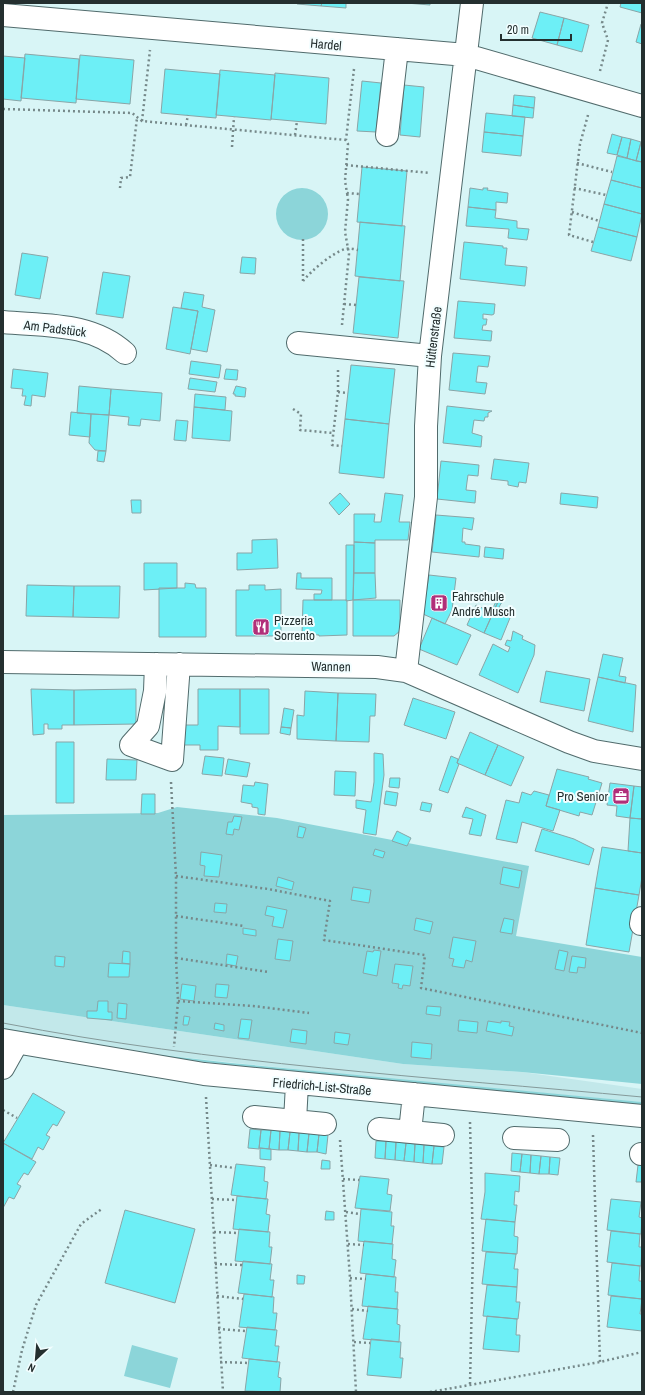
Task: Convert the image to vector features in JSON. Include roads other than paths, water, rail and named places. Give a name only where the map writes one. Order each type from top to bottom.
[{"type":"street","name":"Hüttenstraße","points":[[406,671],[426,497],[426,426],[430,356],[472,3]]},
{"type":"street","name":"Hardel","points":[[3,16],[466,55],[642,106]]},
{"type":"street","points":[[387,135],[397,49]]},
{"type":"street","name":"Am Padstück","points":[[3,322],[80,329],[98,335],[115,344],[125,353]]},
{"type":"street","points":[[298,342],[430,356]]},
{"type":"street","name":"Wannen","points":[[3,662],[377,667],[406,671],[569,742],[594,751],[642,759]]},
{"type":"street","points":[[156,664],[155,691],[148,726],[131,745],[172,760],[178,664]]},
{"type":"street","points":[[3,1068],[10,1042]]},
{"type":"street","name":"Friedrich-List-Straße","points":[[10,1042],[204,1074],[297,1084],[593,1110],[642,1116]]},
{"type":"street","points":[[295,1121],[297,1084]]},
{"type":"street","points":[[410,1132],[414,1094]]},
{"type":"street","points":[[536,1139],[537,1106]]},
{"type":"street","points":[[254,1117],[295,1121],[333,1129]]},
{"type":"street","points":[[379,1129],[443,1135]]},
{"type":"street","points":[[514,1138],[558,1140]]},
{"type":"tram line","points":[[3,1023],[82,1037],[242,1059],[402,1076],[642,1097]]},
{"type":"place","name":"Fahrschule André Musch","points":[[439,603]]},
{"type":"place","name":"Pizzeria Sorrento","points":[[261,627]]},
{"type":"place","name":"Pro Senior","points":[[621,796]]}]
